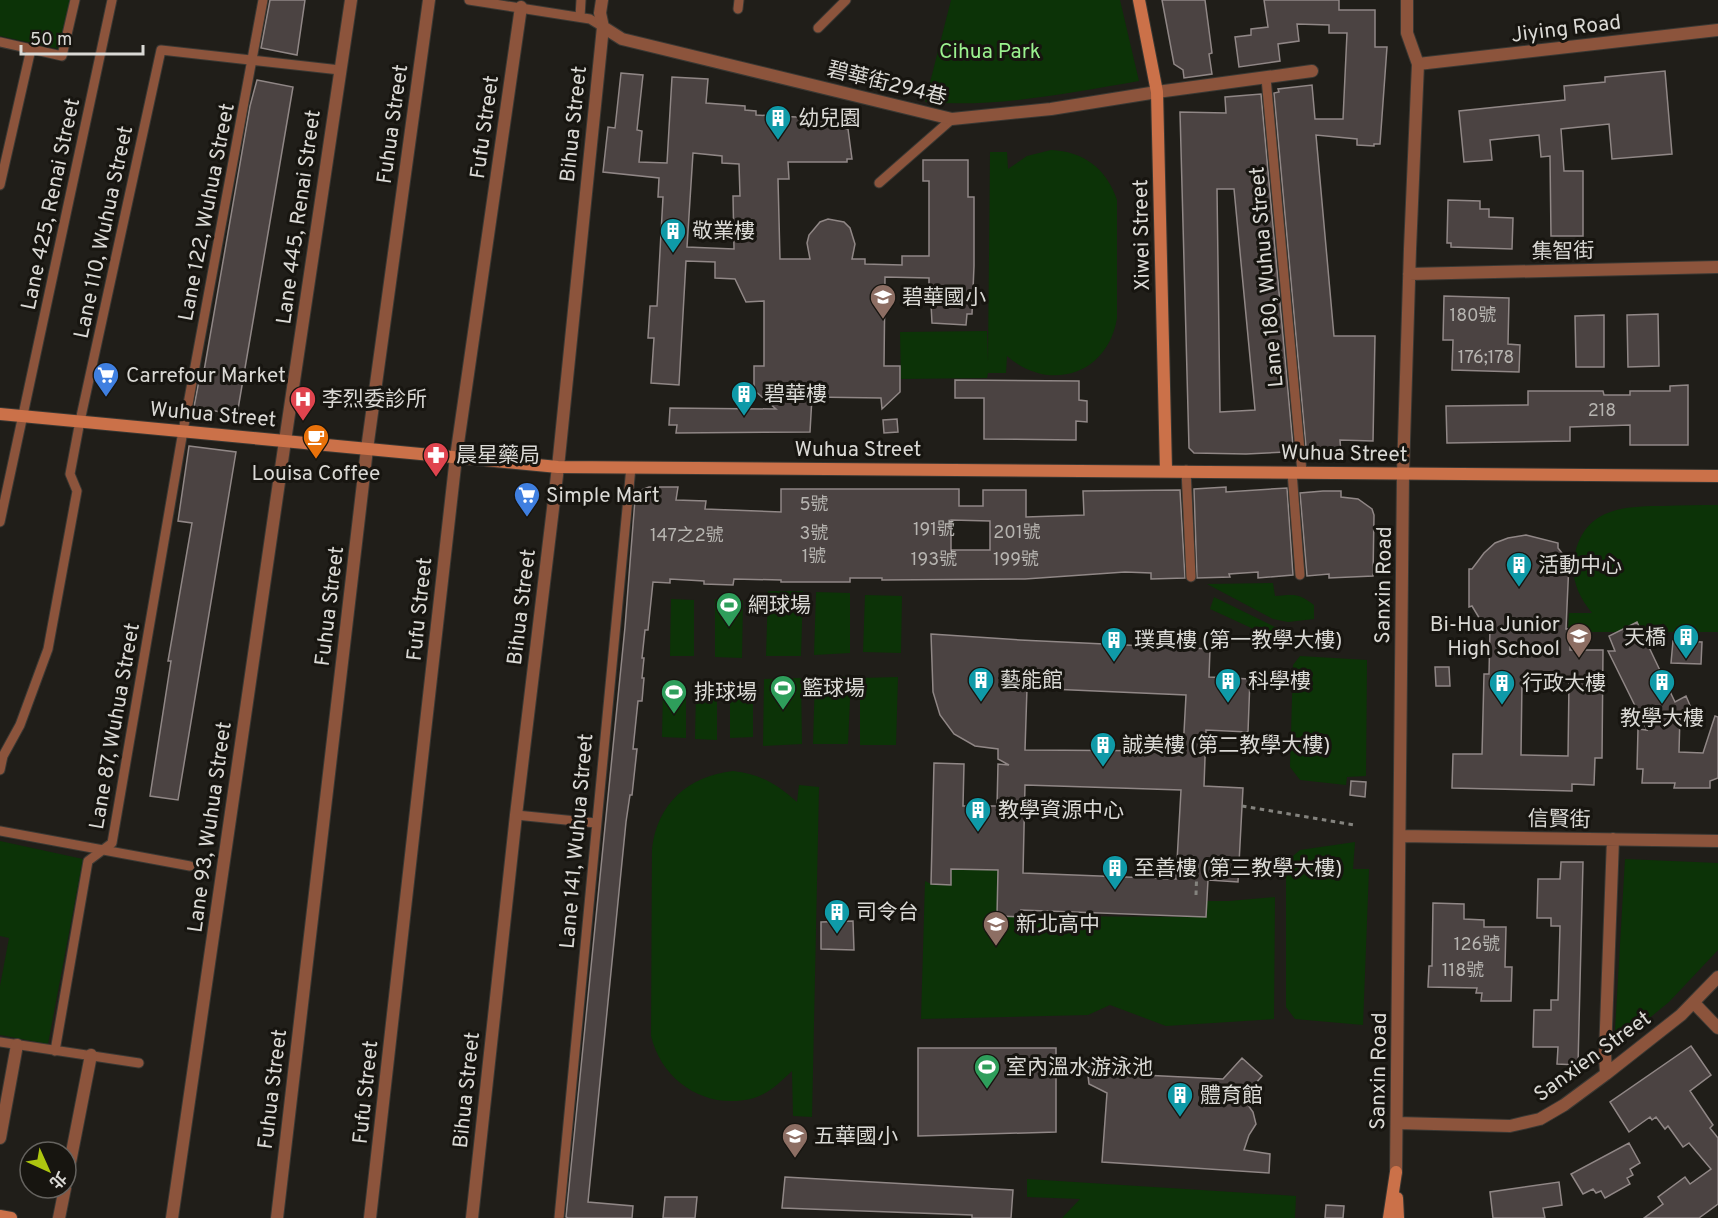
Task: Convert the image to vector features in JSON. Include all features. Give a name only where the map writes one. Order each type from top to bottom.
[{"type":"street","name":"Lane 445, Renai Street","points":[[285,441],[351,0]]},
{"type":"street","name":"Fuhua Street","points":[[277,1218],[367,449],[429,0]]},
{"type":"street","name":"Bihua Street","points":[[472,1218],[516,815],[558,466],[603,27],[600,13],[602,0]]},
{"type":"street","name":"Xiwei Street","points":[[1139,0],[1158,92],[1166,470]]},
{"type":"street","name":"Sanxin Road","points":[[1398,1218],[1396,1172],[1403,473],[1418,64],[1407,33],[1407,0]]},
{"type":"street","name":"Fufu Street","points":[[370,1218],[456,457],[521,7]]},
{"type":"street","name":"碧華街294巷","points":[[603,27],[622,39],[952,118],[1051,109],[1312,71]]},
{"type":"street","name":"Jiying Road","points":[[1418,64],[1718,30]]},
{"type":"street","name":"集智街","points":[[1409,274],[1718,267]]},
{"type":"street","name":"Wuhua Street","points":[[0,414],[558,466],[1718,476]]},
{"type":"street","name":"Lane 93, Wuhua Street","points":[[172,1218],[285,441]]},
{"type":"street","name":"信賢街","points":[[1400,836],[1718,841]]},
{"type":"street","points":[[1606,1074],[1614,839]]},
{"type":"street","name":"Sanxien Street","points":[[1397,1123],[1510,1126],[1540,1119],[1564,1105],[1606,1074],[1694,1002],[1718,977]]},
{"type":"street","points":[[1694,1002],[1718,1028]]},
{"type":"street","points":[[0,1137],[17,1045]]},
{"type":"street","points":[[74,1140],[91,1055]]},
{"type":"street","name":"Sanxin Road","points":[[1389,1218],[1396,1172]]},
{"type":"street","points":[[59,1218],[63,1200]]},
{"type":"street","points":[[0,1216],[11,1218]]},
{"type":"lane","points":[[0,42],[62,56],[75,0]]},
{"type":"lane","name":"Lane 425, Renai Street","points":[[0,522],[112,0]]},
{"type":"lane","name":"Lane 122, Wuhua Street","points":[[183,431],[263,0]]},
{"type":"lane","points":[[469,0],[590,19],[603,27]]},
{"type":"lane","points":[[580,17],[581,0]]},
{"type":"lane","points":[[818,28],[846,0]]},
{"type":"lane","points":[[0,185],[31,49]]},
{"type":"lane","name":"Lane 110, Wuhua Street","points":[[0,770],[3,756],[20,725],[48,649],[76,491],[70,474],[161,50],[252,61]]},
{"type":"lane","points":[[252,61],[340,70]]},
{"type":"lane","name":"Lane 180, Wuhua Street","points":[[1266,78],[1297,472],[1300,575]]},
{"type":"lane","points":[[879,183],[952,118]]},
{"type":"lane","name":"Lane 87, Wuhua Street","points":[[55,1051],[88,861],[112,843],[183,431]]},
{"type":"lane","name":"Lane 141, Wuhua Street","points":[[559,1218],[631,467]]},
{"type":"lane","points":[[1186,470],[1191,577]]},
{"type":"lane","points":[[516,815],[596,823]]},
{"type":"lane","points":[[0,831],[190,866]]},
{"type":"lane","points":[[0,1042],[138,1063]]},
{"type":"path","points":[[1242,806],[1353,825]]},
{"type":"path","points":[[1196,895],[1197,864]]},
{"type":"green space","points":[[0,0],[71,0],[60,49],[0,36]]},
{"type":"green space","name":"Cihua Park","points":[[951,0],[1120,0],[1139,81],[1005,101],[925,102]]},
{"type":"green space","points":[[1051,150],[1073,154],[1092,164],[1107,179],[1117,200],[1117,318],[1111,338],[1102,353],[1089,365],[1074,372],[1058,375],[1041,374],[1023,367],[1007,356],[1006,373],[988,373],[987,378],[901,379],[900,332],[987,331],[988,362],[990,152],[1007,152],[1008,169],[1027,156]]},
{"type":"green space","points":[[1718,505],[1718,632],[1568,632],[1569,613],[1592,613],[1582,599],[1573,570],[1575,554],[1587,527],[1608,513],[1621,509]]},
{"type":"green space","points":[[1273,583],[1275,596],[1295,595],[1314,605],[1314,619],[1288,622],[1273,619],[1207,584]]},
{"type":"green space","points":[[768,591],[803,591],[801,656],[766,656]]},
{"type":"green space","points":[[816,592],[850,593],[850,653],[814,655]]},
{"type":"green space","points":[[865,595],[902,596],[901,653],[863,652]]},
{"type":"green space","points":[[1214,597],[1279,629],[1273,638],[1210,609]]},
{"type":"green space","name":"網球場","points":[[671,599],[694,600],[694,656],[670,656]]},
{"type":"green space","name":"網球場","points":[[715,599],[743,600],[742,658],[715,657]]},
{"type":"green space","points":[[1300,656],[1367,660],[1366,776],[1347,777],[1346,785],[1300,780],[1290,767],[1293,665]]},
{"type":"green space","points":[[815,676],[851,677],[848,744],[813,744]]},
{"type":"green space","points":[[898,677],[896,745],[860,745],[860,678]]},
{"type":"green space","name":"籃球場","points":[[801,678],[802,744],[763,746],[764,679]]},
{"type":"green space","name":"排球場","points":[[663,691],[686,693],[686,738],[662,737]]},
{"type":"green space","name":"排球場","points":[[696,693],[717,694],[717,740],[695,739]]},
{"type":"green space","name":"排球場","points":[[730,693],[753,693],[753,737],[730,738]]},
{"type":"green space","points":[[733,771],[768,781],[797,802],[799,785],[819,787],[812,1117],[793,1116],[792,1071],[760,1096],[737,1101],[720,1100],[689,1089],[676,1079],[665,1067],[651,1036],[652,849],[655,833],[668,806],[689,786],[702,779]]},
{"type":"green space","points":[[0,841],[83,859],[48,1044],[0,1035],[0,986],[9,938],[0,936]]},
{"type":"green space","points":[[1355,842],[1353,869],[1369,869],[1363,1025],[1295,1019],[1286,1007],[1286,862],[1300,850]]},
{"type":"green space","points":[[1625,859],[1718,863],[1718,950],[1669,1002],[1614,1047]]},
{"type":"green space","points":[[951,869],[998,870],[998,916],[1206,917],[1207,901],[1275,897],[1274,1019],[1166,1026],[1110,1005],[1088,1015],[921,1019],[925,881],[931,884],[951,885]]},
{"type":"green space","points":[[1027,1179],[1296,1196],[1295,1218],[1062,1218],[1080,1199],[1027,1197]]},
{"type":"building","points":[[270,0],[305,0],[297,55],[261,48]]},
{"type":"building","points":[[1162,0],[1205,0],[1212,53],[1209,54],[1212,74],[1184,78],[1183,70],[1174,64]]},
{"type":"building","points":[[1264,0],[1339,0],[1339,10],[1375,10],[1375,47],[1387,47],[1380,144],[1357,145],[1357,139],[1316,135],[1334,336],[1375,336],[1373,441],[1340,440],[1341,454],[1314,454],[1306,447],[1274,93],[1279,92],[1278,89],[1312,85],[1315,119],[1343,119],[1347,33],[1329,33],[1329,25],[1297,24],[1299,41],[1278,44],[1280,61],[1239,67],[1235,37],[1251,35],[1251,29],[1268,27]]},
{"type":"building","points":[[1665,71],[1672,154],[1612,159],[1609,124],[1561,129],[1564,171],[1583,171],[1583,236],[1551,236],[1550,156],[1541,157],[1539,135],[1490,140],[1492,160],[1464,162],[1459,111],[1565,100],[1564,86],[1605,82],[1605,77]]},
{"type":"building","points":[[621,73],[643,75],[637,130],[642,131],[639,162],[667,163],[672,77],[708,79],[706,103],[745,106],[745,110],[756,111],[756,115],[816,118],[848,129],[852,159],[847,159],[847,162],[788,162],[789,179],[778,179],[780,259],[810,259],[807,243],[809,235],[820,222],[828,219],[844,222],[850,228],[855,244],[852,259],[865,259],[865,264],[902,265],[902,256],[929,256],[929,181],[923,181],[923,160],[968,160],[968,197],[974,197],[972,314],[967,314],[966,325],[932,323],[929,278],[885,277],[884,366],[900,366],[900,392],[882,409],[881,398],[812,397],[810,432],[676,433],[677,425],[669,425],[670,408],[776,409],[754,390],[754,366],[764,366],[764,301],[746,302],[735,279],[715,278],[715,262],[686,261],[679,385],[651,383],[654,338],[648,338],[650,306],[657,306],[663,197],[658,197],[659,178],[603,172],[608,127],[615,128]],"holes":[[[693,153],[722,156],[722,163],[739,164],[740,196],[733,196],[734,249],[687,247]]]},
{"type":"building","points":[[257,80],[293,87],[237,415],[194,407],[201,370],[204,371],[250,106]]},
{"type":"building","points":[[1261,94],[1293,446],[1286,452],[1194,453],[1189,448],[1180,112],[1226,113],[1225,97]],"holes":[[[1217,189],[1234,189],[1255,410],[1220,412]]]},
{"type":"building","points":[[1448,200],[1480,201],[1480,209],[1489,209],[1489,217],[1513,218],[1512,249],[1451,247],[1451,243],[1447,243]]},
{"type":"building","points":[[1444,296],[1509,298],[1508,344],[1520,345],[1519,372],[1452,370],[1453,340],[1443,340]]},
{"type":"building","points":[[1658,314],[1659,366],[1628,367],[1627,315]]},
{"type":"building","points":[[1604,315],[1604,367],[1576,367],[1575,316]]},
{"type":"building","points":[[955,380],[1079,381],[1079,400],[1087,401],[1087,422],[1076,421],[1076,440],[984,439],[984,398],[955,398]]},
{"type":"building","points":[[1688,385],[1688,445],[1630,445],[1630,425],[1570,427],[1570,441],[1447,443],[1446,406],[1528,405],[1528,391],[1603,391],[1604,395],[1630,395],[1630,391],[1670,391],[1670,386]]},
{"type":"building","points":[[897,419],[898,432],[884,433],[883,420]]},
{"type":"building","points":[[189,446],[236,452],[178,800],[150,796],[171,661],[168,661],[192,523],[178,521]]},
{"type":"building","points":[[649,487],[678,487],[676,500],[706,501],[705,509],[781,512],[781,489],[959,489],[959,506],[983,506],[983,490],[1026,490],[1026,517],[1084,515],[1083,491],[1180,490],[1185,578],[1151,579],[1151,573],[1125,572],[1025,579],[882,580],[882,578],[850,578],[850,582],[781,582],[781,580],[734,579],[733,585],[670,579],[670,583],[653,582],[648,630],[645,630],[642,658],[644,658],[642,678],[644,678],[642,701],[638,701],[633,749],[637,749],[632,795],[630,795],[626,822],[588,1202],[633,1206],[632,1218],[568,1218],[566,1217],[625,627],[635,499],[641,490]],"holes":[[[951,520],[990,521],[990,550],[951,550]]]},
{"type":"building","points":[[1226,487],[1226,492],[1287,488],[1293,575],[1258,578],[1258,572],[1229,574],[1230,577],[1197,578],[1194,489]]},
{"type":"building","points":[[1341,491],[1341,497],[1358,499],[1372,509],[1374,515],[1373,576],[1329,578],[1329,574],[1307,576],[1300,493]]},
{"type":"building","name":"行政大樓","points":[[1526,535],[1558,543],[1558,548],[1569,562],[1566,629],[1571,629],[1570,650],[1603,650],[1602,758],[1595,758],[1594,785],[1572,784],[1572,791],[1452,788],[1453,754],[1482,754],[1484,674],[1489,674],[1490,628],[1481,621],[1472,606],[1469,607],[1469,569],[1472,569],[1495,543]],"holes":[[[1522,681],[1569,682],[1568,756],[1521,755]]]},
{"type":"building","name":"教學大樓","points":[[1637,622],[1675,702],[1686,696],[1692,710],[1680,715],[1679,752],[1703,753],[1715,716],[1718,717],[1718,778],[1710,781],[1710,788],[1674,788],[1675,783],[1642,783],[1643,769],[1637,769],[1638,729],[1647,730],[1608,651],[1615,651],[1609,636]]},
{"type":"building","points":[[931,634],[1210,649],[1209,677],[1250,679],[1248,732],[1206,730],[1204,786],[1243,788],[1238,882],[1208,880],[1206,917],[1021,910],[1022,917],[997,916],[998,870],[951,869],[951,885],[931,884],[934,763],[964,764],[963,806],[997,806],[998,764],[1009,765],[998,759],[998,749],[975,746],[954,734],[940,715],[933,692]],"holes":[[[1027,688],[1186,695],[1183,751],[1025,750]],[[1025,785],[1181,790],[1176,879],[1023,873]]]},
{"type":"building","points":[[1673,641],[1702,642],[1701,664],[1671,663]]},
{"type":"building","points":[[1435,667],[1449,667],[1450,686],[1436,686]]},
{"type":"building","points":[[1351,781],[1366,782],[1365,797],[1350,795]]},
{"type":"building","points":[[1561,862],[1583,862],[1578,1065],[1557,1064],[1558,1047],[1533,1047],[1534,1010],[1551,1010],[1551,1000],[1558,1000],[1560,926],[1551,926],[1551,918],[1537,918],[1538,879],[1560,879]]},
{"type":"building","points":[[1433,903],[1464,904],[1464,919],[1484,920],[1484,927],[1506,927],[1505,967],[1512,967],[1511,1001],[1481,1001],[1482,993],[1476,993],[1477,988],[1428,987],[1429,966],[1432,966]]},
{"type":"building","name":"司令台","points":[[853,921],[854,950],[821,949],[821,922]]},
{"type":"building","points":[[1691,1046],[1711,1075],[1690,1091],[1713,1125],[1710,1128],[1718,1138],[1718,1204],[1699,1218],[1644,1218],[1663,1204],[1658,1197],[1685,1177],[1690,1184],[1711,1169],[1689,1143],[1683,1147],[1668,1126],[1665,1129],[1656,1117],[1652,1120],[1650,1117],[1629,1132],[1610,1102]]},
{"type":"building","name":"室內溫水游泳池","points":[[918,1048],[1056,1048],[1056,1132],[918,1136]]},
{"type":"building","name":"體育館","points":[[1102,1057],[1123,1074],[1223,1079],[1242,1058],[1262,1076],[1243,1098],[1253,1112],[1256,1124],[1244,1150],[1270,1154],[1269,1173],[1102,1162],[1107,1093],[1089,1084],[1087,1068]]},
{"type":"building","points":[[1629,1143],[1640,1163],[1630,1169],[1633,1175],[1627,1178],[1630,1184],[1605,1198],[1601,1191],[1596,1193],[1593,1189],[1583,1194],[1571,1174]]},
{"type":"building","points":[[785,1177],[1013,1190],[1011,1218],[782,1208]]},
{"type":"building","points":[[1559,1182],[1562,1205],[1543,1208],[1545,1218],[1493,1218],[1490,1192]]},
{"type":"building","points":[[665,1197],[697,1197],[695,1218],[663,1218]]},
{"type":"building","points":[[1326,1205],[1344,1206],[1343,1218],[1325,1218]]},
{"type":"place","name":"幼兒園","points":[[778,141]]},
{"type":"place","name":"敬業樓","points":[[673,254]]},
{"type":"place","name":"碧華國小","points":[[883,320]]},
{"type":"place","name":"Carrefour Market","points":[[106,398]]},
{"type":"place","name":"碧華樓","points":[[744,417]]},
{"type":"place","name":"李烈委診所","points":[[303,422]]},
{"type":"place","name":"Louisa Coffee","points":[[316,460]]},
{"type":"place","name":"晨星藥局","points":[[436,478]]},
{"type":"place","name":"Simple Mart","points":[[527,518]]},
{"type":"place","name":"活動中心","points":[[1519,588]]},
{"type":"place","name":"網球場","points":[[729,628]]},
{"type":"place","name":"Bi-Hua Junior High School","points":[[1579,659]]},
{"type":"place","name":"天橋","points":[[1686,660]]},
{"type":"place","name":"璞真樓 (第一教學大樓)","points":[[1114,663]]},
{"type":"place","name":"藝能館","points":[[981,703]]},
{"type":"place","name":"科學樓","points":[[1228,704]]},
{"type":"place","name":"教學大樓","points":[[1662,705]]},
{"type":"place","name":"行政大樓","points":[[1502,706]]},
{"type":"place","name":"籃球場","points":[[783,711]]},
{"type":"place","name":"排球場","points":[[674,715]]},
{"type":"place","name":"誠美樓 (第二教學大樓)","points":[[1103,768]]},
{"type":"place","name":"教學資源中心","points":[[978,833]]},
{"type":"place","name":"至善樓 (第三教學大樓)","points":[[1115,891]]},
{"type":"place","name":"司令台","points":[[837,935]]},
{"type":"place","name":"新北高中","points":[[996,947]]},
{"type":"place","name":"室內溫水游泳池","points":[[987,1090]]},
{"type":"place","name":"體育館","points":[[1180,1118]]},
{"type":"place","name":"五華國小","points":[[795,1159]]}]
